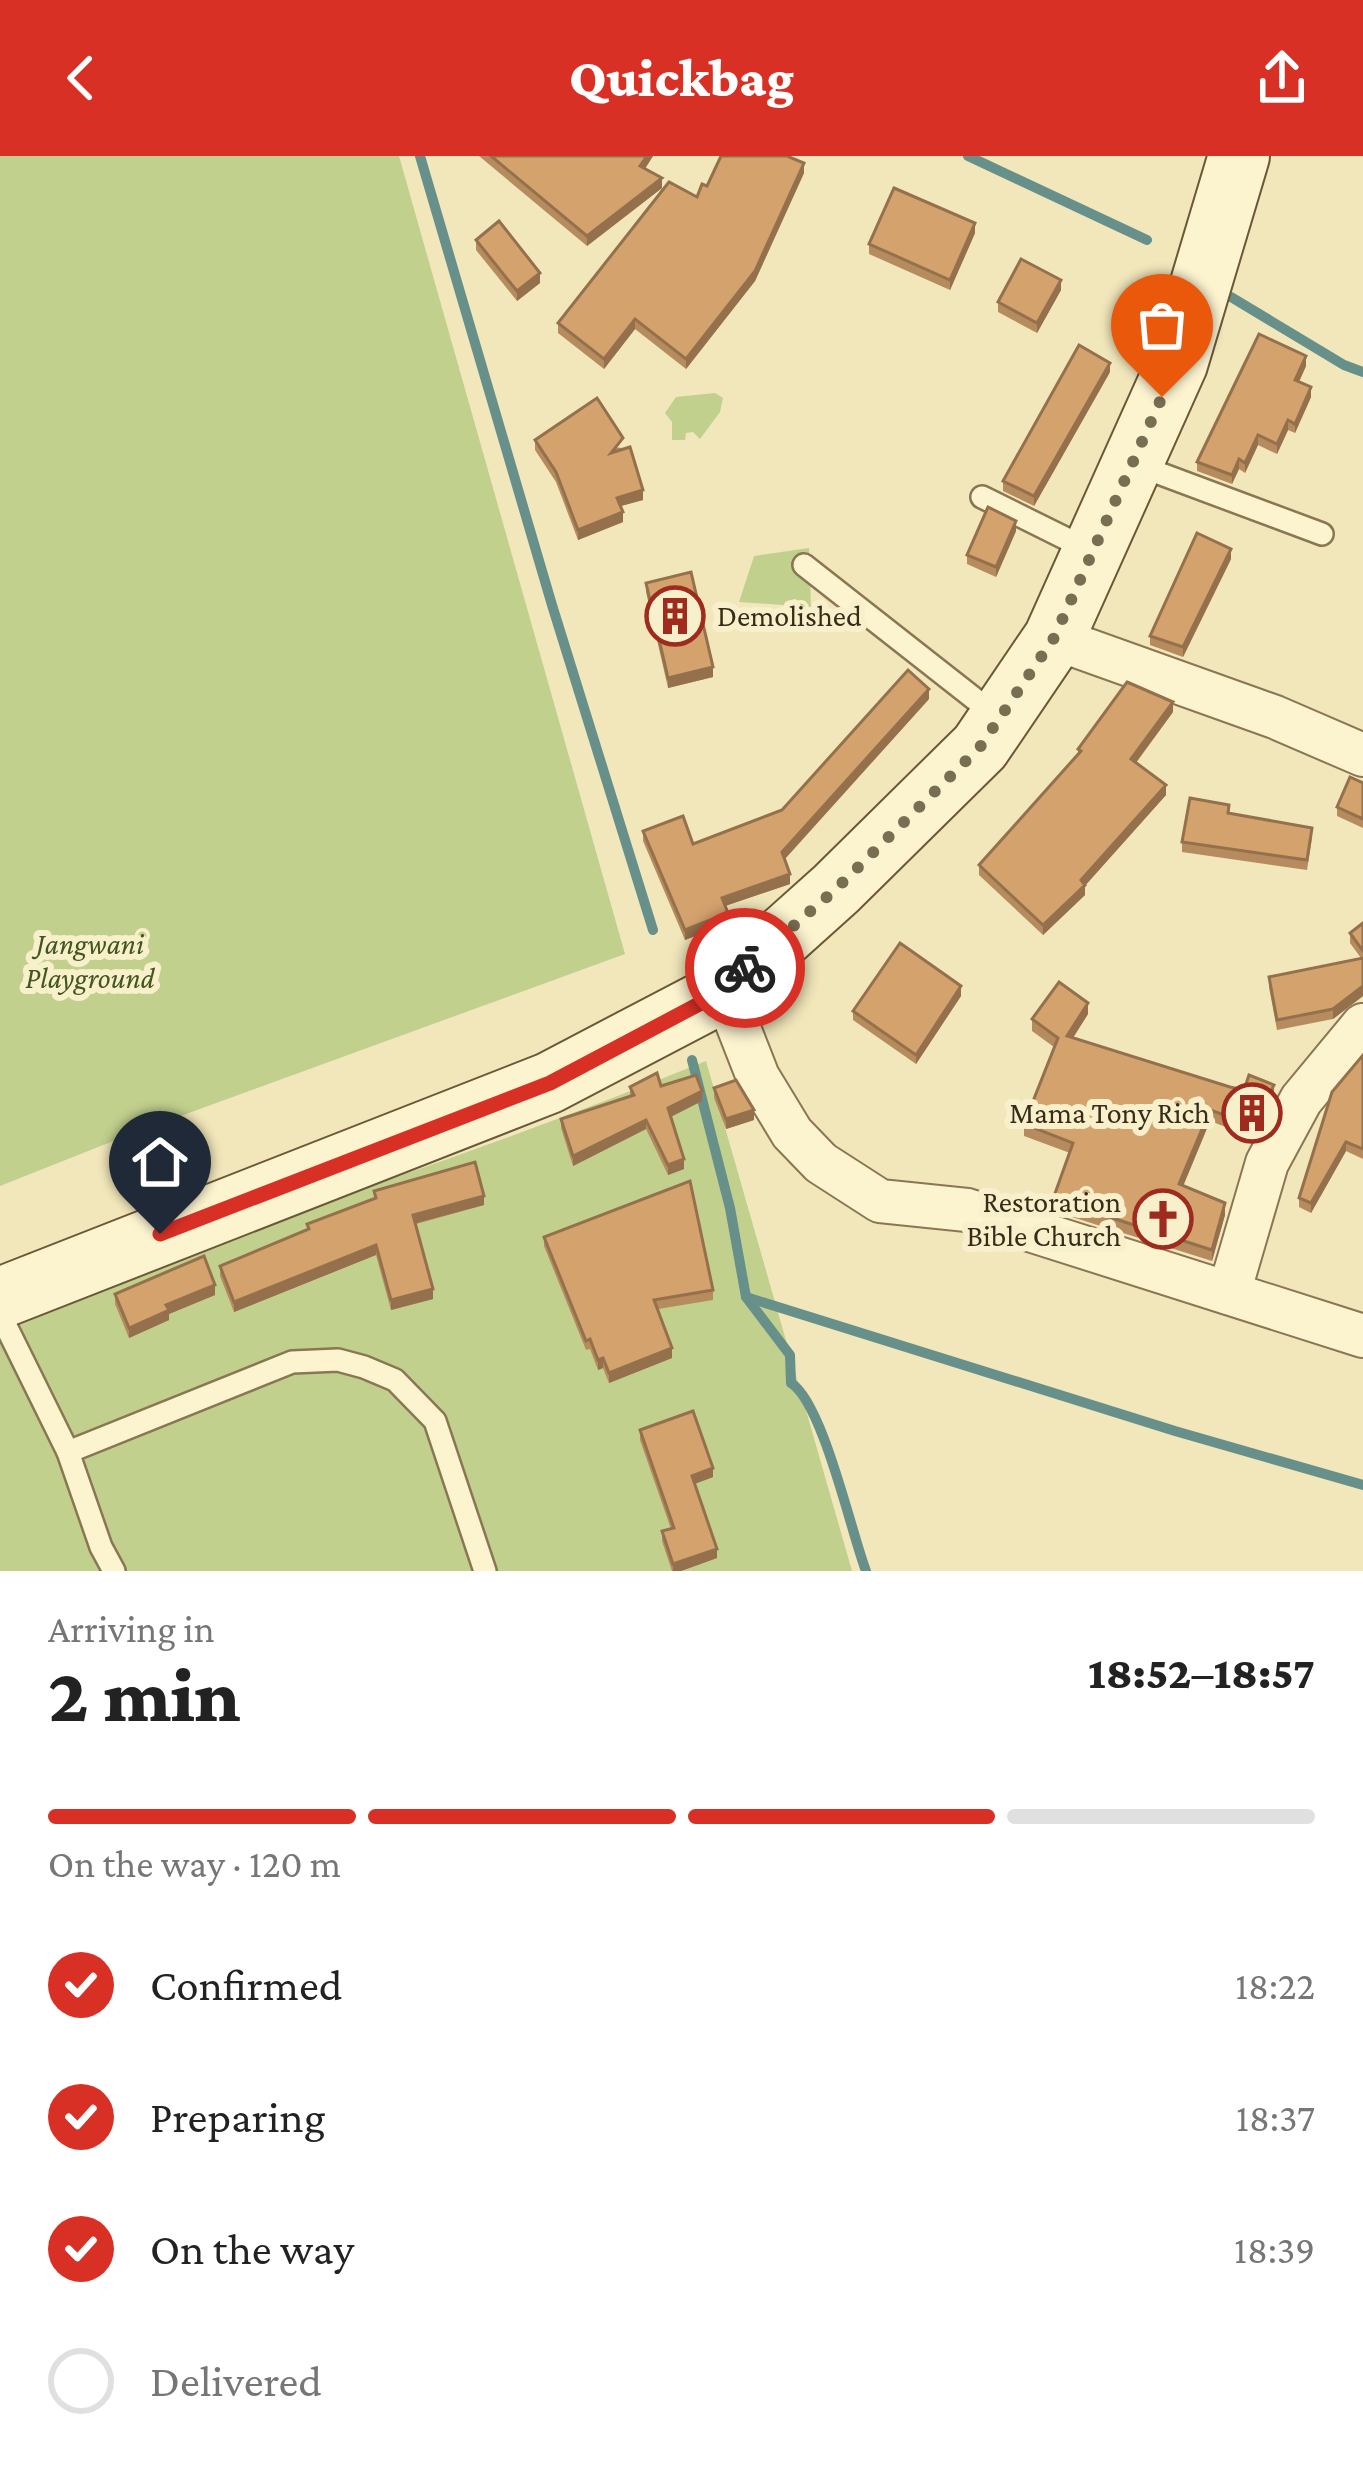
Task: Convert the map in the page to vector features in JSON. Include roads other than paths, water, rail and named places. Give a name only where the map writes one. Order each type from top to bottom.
[{"type":"street","points":[[0,1298],[550,1083],[718,994],[852,873],[980,747],[1054,638],[1177,364],[1240,156]]},
{"type":"street","points":[[1054,638],[1275,717],[1363,755]]},
{"type":"street","points":[[718,994],[731,1008],[758,1077],[792,1133],[821,1163],[880,1202],[967,1210],[1363,1336]]},
{"type":"street","points":[[1229,1293],[1268,1163],[1300,1100],[1363,1025]]},
{"type":"lane","points":[[1132,463],[1322,534]]},
{"type":"lane","points":[[982,497],[1093,552]]},
{"type":"lane","points":[[804,565],[999,718]]},
{"type":"lane","points":[[0,1314],[68,1452],[114,1571]]},
{"type":"lane","points":[[68,1452],[292,1362],[313,1359],[364,1367],[395,1380],[434,1421],[485,1571]]},
{"type":"waterway","points":[[420,156],[653,930]]},
{"type":"waterway","points":[[968,156],[1147,240]]},
{"type":"waterway","points":[[1231,297],[1363,372]]},
{"type":"waterway","points":[[692,1060],[730,1208],[746,1297],[790,1355],[791,1383],[803,1395],[825,1441],[866,1571]]},
{"type":"waterway","points":[[746,1297],[1363,1485]]},
{"type":"place","name":"Demolished","points":[[675,616]]},
{"type":"place","name":"Mama Tony Rich","points":[[1252,1113]]},
{"type":"place","name":"Restoration Bible Church","points":[[1163,1219]]},
{"type":"park label","name":"Jangwani Playground","points":[[90,961]]}]
